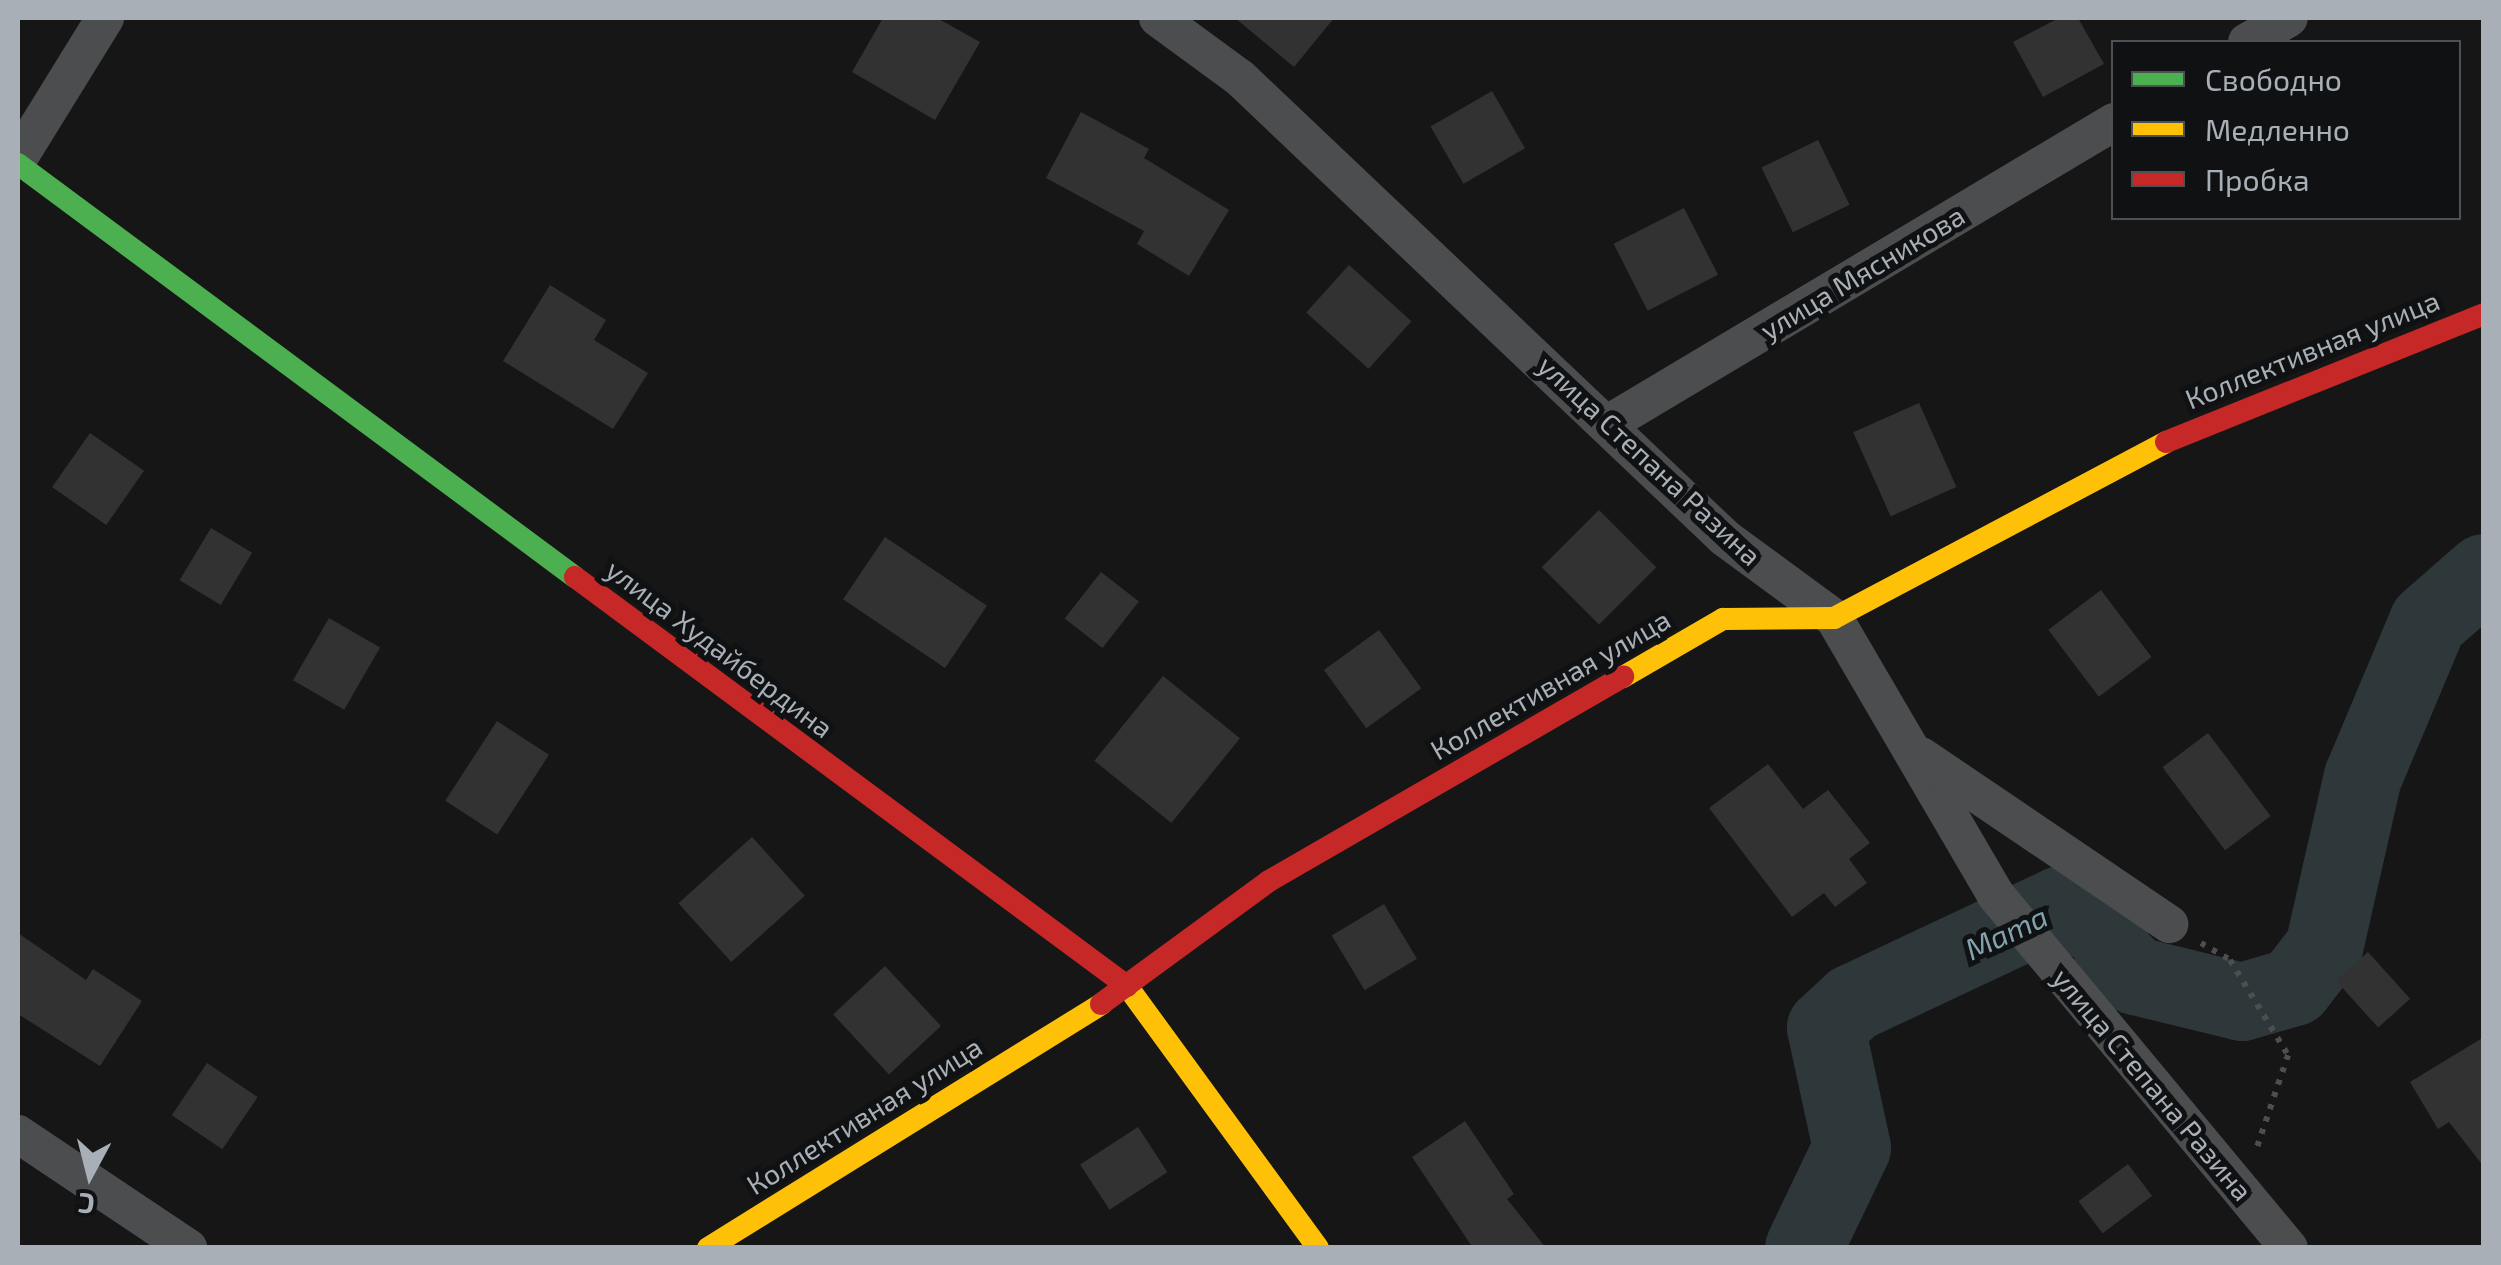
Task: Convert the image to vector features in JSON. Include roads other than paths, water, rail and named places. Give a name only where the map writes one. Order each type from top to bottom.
[{"type":"street","points":[[18,162],[105,18]]},
{"type":"street","name":"улица Степана Разина","points":[[1158,18],[1240,78],[1611,422],[1725,538],[1834,618],[1995,894],[2289,1248]]},
{"type":"street","points":[[2250,40],[2289,18]]},
{"type":"street","name":"улица Мясникова","points":[[1611,422],[2111,124]]},
{"type":"street","name":"улица Худайбердина","points":[[18,162],[1128,987],[1318,1248]]},
{"type":"street","name":"Коллективная улица","points":[[708,1248],[1128,987],[1268,882],[1722,619],[1834,618],[2183,433],[2484,314]]},
{"type":"street","points":[[1910,749],[2169,924]]},
{"type":"street","points":[[18,1134],[188,1248]]},
{"type":"waterway","name":"Мата","points":[[1804,1248],[1852,1148],[1826,1028],[1853,1003],[2061,905],[2105,930],[2115,956],[2136,976],[2242,1002],[2294,987],[2324,948],[2363,777],[2428,622],[2484,573]]}]
